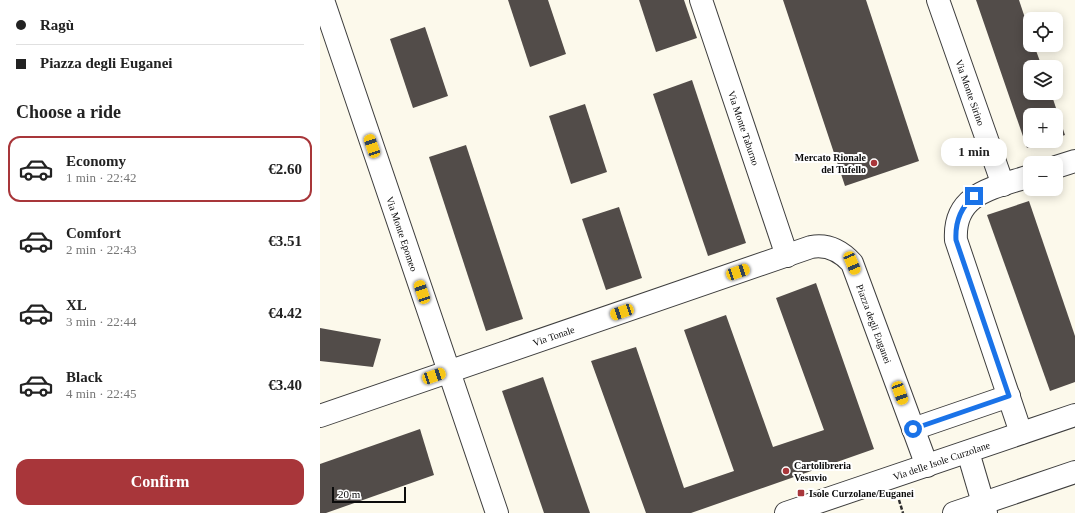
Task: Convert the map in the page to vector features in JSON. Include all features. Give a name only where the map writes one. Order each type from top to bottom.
[{"type":"street","name":"Via Monte Epomeo","points":[[323,0],[497,513]]},
{"type":"street","name":"Via Monte Taburno","points":[[701,0],[787,256]]},
{"type":"street","name":"Via Monte Sirino","points":[[938,0],[1003,185]]},
{"type":"street","points":[[1063,165],[1075,161]]},
{"type":"street","points":[[1021,433],[956,240],[955,231],[956,220],[967,202],[983,192],[1023,178]]},
{"type":"street","name":"Piazza degli Euganei","points":[[787,256],[811,247],[825,247],[839,252],[852,263],[927,466]]},
{"type":"street","name":"Via Tonale","points":[[320,416],[787,256]]},
{"type":"street","points":[[913,429],[1009,396]]},
{"type":"street","name":"Via delle Isole Curzolane","points":[[786,513],[1075,415]]},
{"type":"street","points":[[968,452],[985,508]]},
{"type":"street","points":[[954,513],[985,508],[1075,472]]},
{"type":"building","points":[[508,0],[548,0],[566,54],[530,67]]},
{"type":"building","points":[[639,0],[684,0],[697,38],[656,52]]},
{"type":"building","points":[[783,0],[866,0],[919,161],[845,186]]},
{"type":"building","points":[[976,0],[1019,0],[1023,12],[1023,52],[1037,52],[1039,60],[1023,60],[1023,100],[1053,100],[1056,108],[1023,108],[1023,136]]},
{"type":"building","points":[[425,27],[448,96],[413,108],[390,39]]},
{"type":"building","points":[[692,80],[746,243],[708,256],[653,94]]},
{"type":"building","points":[[585,104],[607,172],[571,184],[549,116]]},
{"type":"building","points":[[466,145],[523,319],[486,331],[429,157]]},
{"type":"building","points":[[1029,201],[1075,336],[1075,382],[1050,391],[987,215]]},
{"type":"building","points":[[619,207],[642,278],[606,290],[582,219]]},
{"type":"building","points":[[816,283],[874,449],[691,513],[646,513],[591,361],[636,347],[684,488],[734,471],[684,330],[726,315],[773,447],[824,430],[776,298]]},
{"type":"building","points":[[320,328],[381,339],[373,367],[320,361]]},
{"type":"building","points":[[543,377],[590,513],[544,513],[502,391]]},
{"type":"building","points":[[420,429],[434,475],[326,513],[320,513],[320,464]]},
{"type":"place","name":"Mercato Rionale del Tufello","points":[[874,163]]},
{"type":"place","name":"Cartolibreria Vesuvio","points":[[786,471]]},
{"type":"place","name":"Isole Curzolane/Euganei","points":[[801,493]]},
{"type":"route","points":[[913,429],[1009,396],[956,240],[956,220],[967,202],[974,196]]}]
